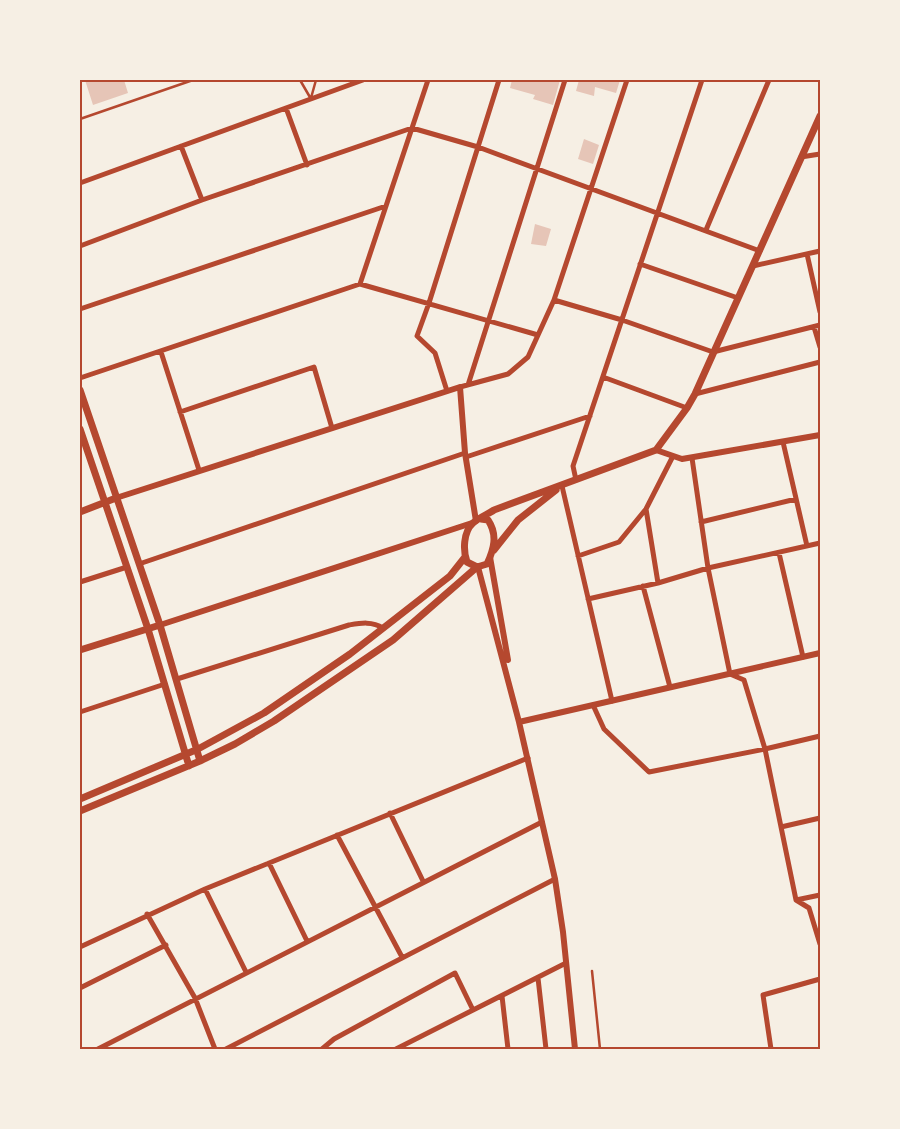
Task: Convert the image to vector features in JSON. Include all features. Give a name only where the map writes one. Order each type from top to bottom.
[{"type":"main road","points":[[562,486],[518,520],[491,554],[484,567],[470,565],[465,557],[465,538],[476,521],[494,510],[656,450],[688,408],[695,394],[820,116]]},
{"type":"main road","points":[[80,390],[160,625],[198,748],[200,761]]},
{"type":"main road","points":[[80,429],[82,443],[106,504],[148,629],[189,766]]},
{"type":"main road","points":[[80,512],[106,504],[116,498]]},
{"type":"main road","points":[[476,521],[488,520],[493,528],[495,535],[491,554]]},
{"type":"main road","points":[[80,800],[185,755],[264,713],[350,654],[450,576],[465,557]]},
{"type":"main road","points":[[126,567],[139,564]]},
{"type":"main road","points":[[80,811],[200,761],[258,730],[394,640],[478,567]]},
{"type":"main road","points":[[80,650],[160,625]]},
{"type":"main road","points":[[165,684],[177,679]]},
{"type":"street","points":[[80,183],[363,80]]},
{"type":"street","points":[[360,284],[428,80]]},
{"type":"street","points":[[447,391],[435,353],[417,336],[430,303],[499,80]]},
{"type":"street","points":[[468,385],[565,80]]},
{"type":"street","points":[[116,498],[447,391],[508,374],[528,357],[554,300],[627,80]]},
{"type":"street","points":[[576,480],[573,466],[702,80]]},
{"type":"street","points":[[706,230],[768,80]]},
{"type":"street","points":[[286,108],[307,165]]},
{"type":"street","points":[[80,246],[202,200],[412,128],[478,147],[760,251]]},
{"type":"street","points":[[181,146],[202,200]]},
{"type":"street","points":[[800,157],[820,154]]},
{"type":"street","points":[[80,309],[386,206]]},
{"type":"street","points":[[753,266],[820,251]]},
{"type":"street","points":[[807,254],[820,312]]},
{"type":"street","points":[[640,264],[738,298]]},
{"type":"street","points":[[80,378],[360,284],[489,319],[538,335]]},
{"type":"street","points":[[554,300],[622,320],[713,352],[817,326],[820,347]]},
{"type":"street","points":[[161,352],[199,470]]},
{"type":"street","points":[[695,394],[820,362]]},
{"type":"street","points":[[180,412],[314,367],[332,428]]},
{"type":"street","points":[[602,377],[688,408]]},
{"type":"street","points":[[160,625],[476,521],[465,455],[460,387]]},
{"type":"street","points":[[139,564],[465,455],[590,416]]},
{"type":"street","points":[[656,450],[672,458],[692,458],[820,435]]},
{"type":"street","points":[[783,442],[807,546]]},
{"type":"street","points":[[578,556],[620,542],[646,509],[672,458]]},
{"type":"street","points":[[692,458],[708,568],[730,674]]},
{"type":"street","points":[[562,486],[612,701]]},
{"type":"street","points":[[701,522],[796,499]]},
{"type":"street","points":[[646,509],[658,583]]},
{"type":"street","points":[[588,599],[658,583],[708,568],[820,543]]},
{"type":"street","points":[[779,553],[803,657]]},
{"type":"street","points":[[491,554],[519,722]]},
{"type":"street","points":[[80,582],[126,567]]},
{"type":"street","points":[[478,567],[528,758],[555,879],[566,963],[574,1049]]},
{"type":"street","points":[[643,586],[670,688]]},
{"type":"street","points":[[177,679],[349,625],[370,623],[383,628]]},
{"type":"street","points":[[519,722],[820,653]]},
{"type":"street","points":[[730,674],[744,680],[765,749],[796,900],[809,908],[820,944]]},
{"type":"street","points":[[80,712],[165,684]]},
{"type":"street","points":[[593,705],[604,729],[649,772],[820,736]]},
{"type":"street","points":[[80,947],[147,914],[204,889],[528,758]]},
{"type":"street","points":[[390,813],[423,881]]},
{"type":"street","points":[[781,827],[820,818]]},
{"type":"street","points":[[98,1049],[374,906],[542,822]]},
{"type":"street","points":[[337,835],[402,957]]},
{"type":"street","points":[[269,863],[307,941]]},
{"type":"street","points":[[226,1049],[555,879]]},
{"type":"street","points":[[204,889],[246,972]]},
{"type":"street","points":[[796,900],[820,895]]},
{"type":"street","points":[[147,914],[196,998],[215,1049]]},
{"type":"street","points":[[80,988],[166,945]]},
{"type":"street","points":[[396,1049],[566,963]]},
{"type":"street","points":[[322,1049],[334,1040],[454,972],[473,1010]]},
{"type":"street","points":[[538,978],[546,1049]]},
{"type":"street","points":[[771,1049],[763,996],[820,979]]},
{"type":"street","points":[[502,996],[508,1049]]},
{"type":"lane","points":[[80,119],[194,80]]},
{"type":"lane","points":[[300,80],[311,99]]},
{"type":"lane","points":[[311,99],[316,80]]},
{"type":"lane","points":[[592,971],[600,1049]]},
{"type":"building","points":[[85,80],[124,80],[128,93],[93,105]]},
{"type":"building","points":[[512,80],[560,80],[553,105],[533,99],[535,95],[510,88]]},
{"type":"building","points":[[579,80],[620,80],[616,93],[595,87],[594,96],[576,91]]},
{"type":"building","points":[[584,139],[599,145],[593,164],[578,159]]},
{"type":"building","points":[[535,224],[551,229],[546,246],[531,244]]}]
